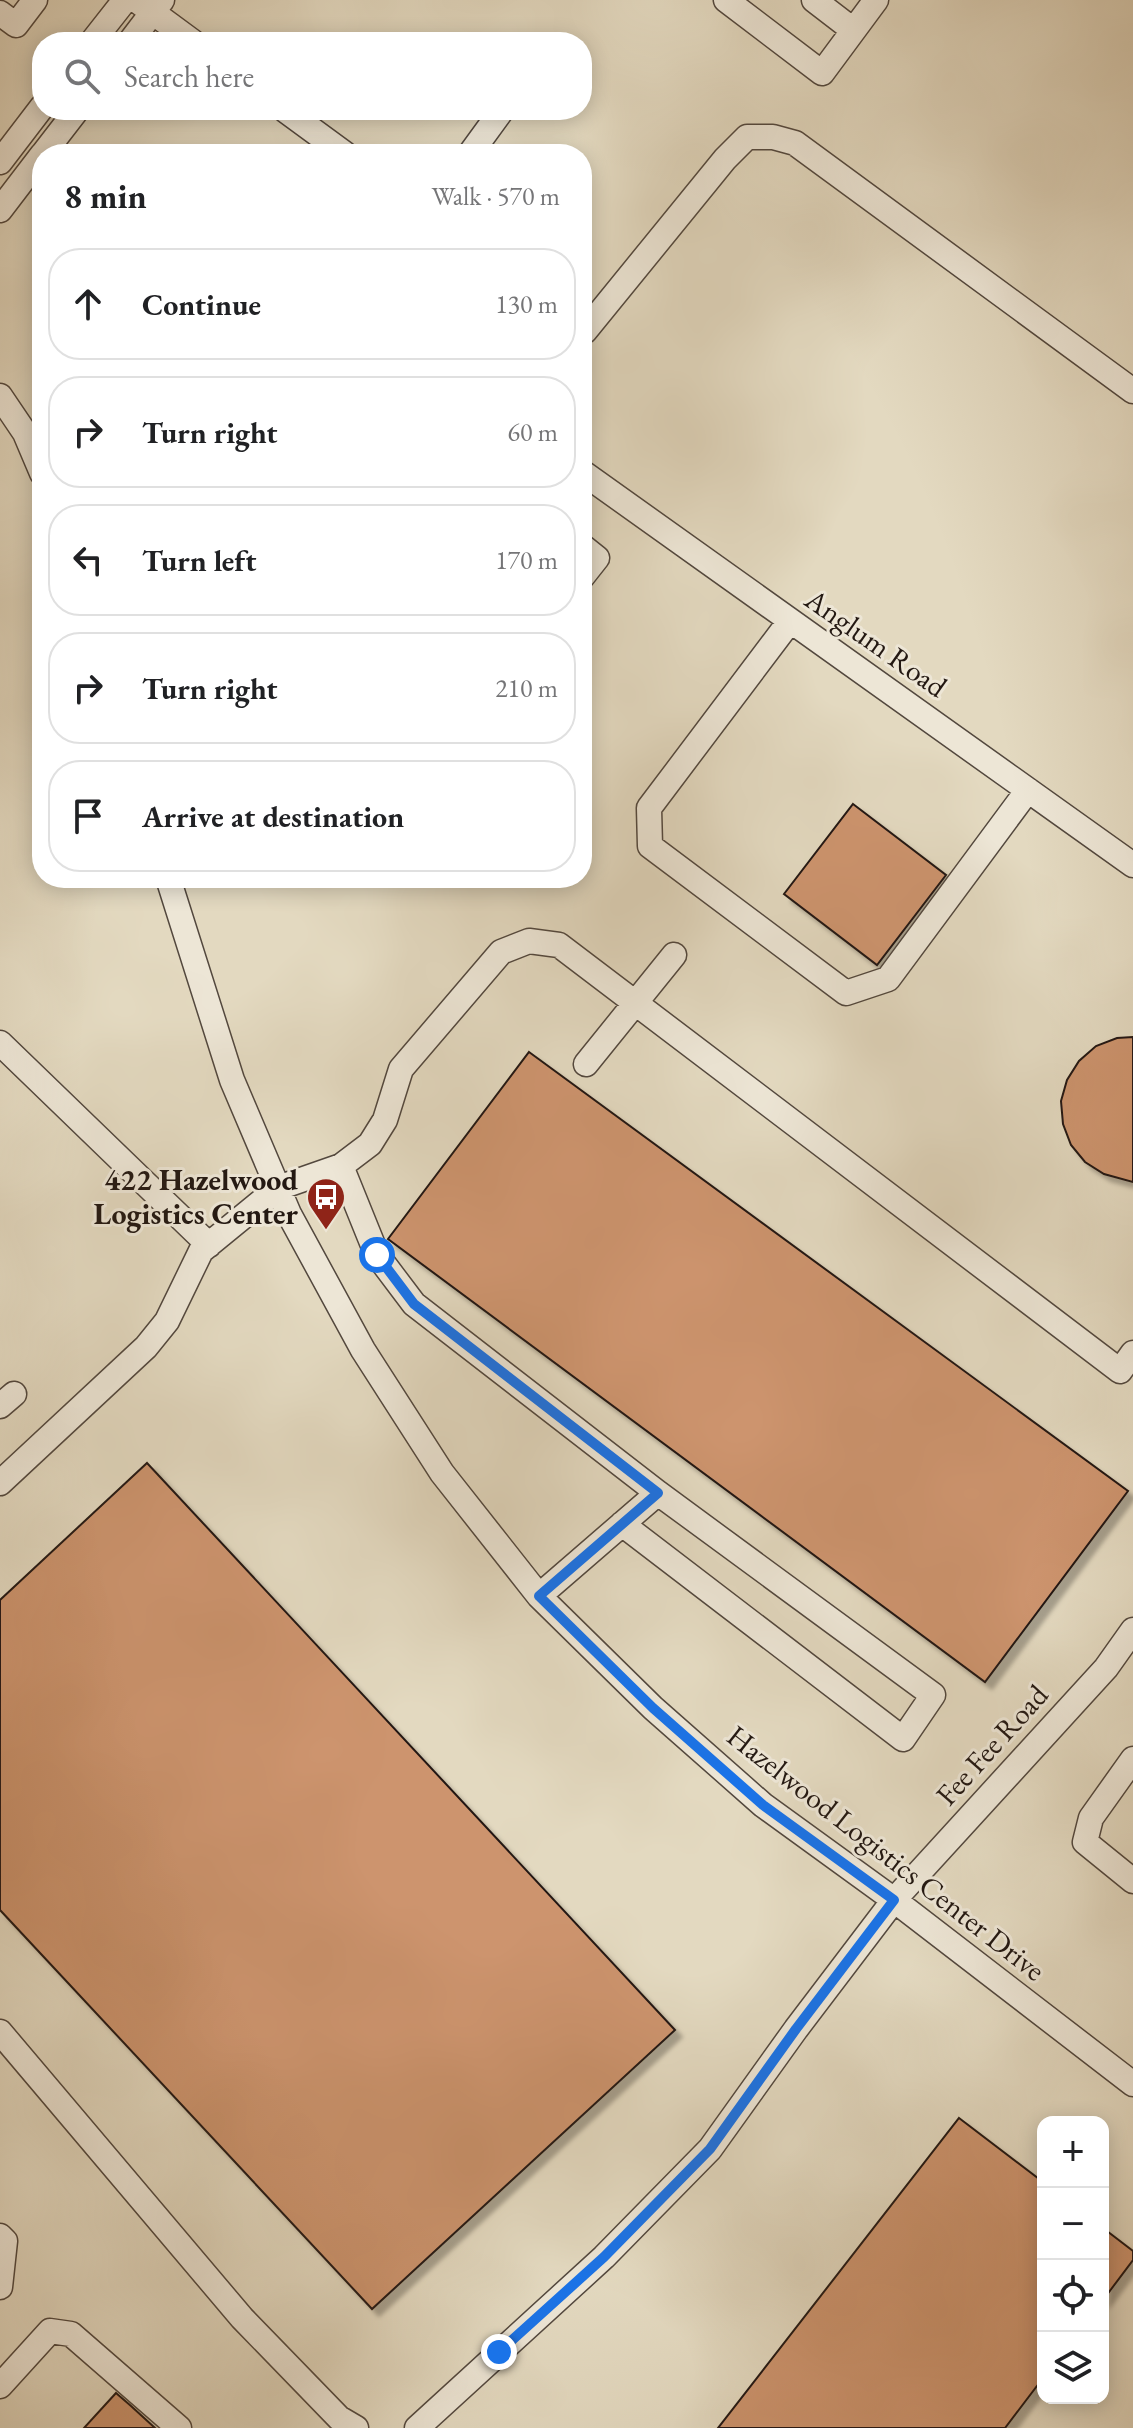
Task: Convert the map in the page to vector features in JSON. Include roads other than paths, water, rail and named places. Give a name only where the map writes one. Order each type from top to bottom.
[{"type":"street","points":[[0,13],[16,25],[35,0]]},
{"type":"street","points":[[100,32],[125,0]]},
{"type":"street","points":[[726,0],[822,73],[876,0]]},
{"type":"street","points":[[814,0],[853,30]]},
{"type":"street","points":[[136,32],[151,4],[182,32]]},
{"type":"street","points":[[0,162],[32,120]]},
{"type":"street","points":[[51,144],[69,120]]},
{"type":"street","points":[[299,120],[331,144]]},
{"type":"street","points":[[477,144],[495,120]]},
{"type":"street","points":[[592,320],[725,159],[747,137],[773,137],[795,143],[1133,391]]},
{"type":"street","points":[[0,210],[32,168]]},
{"type":"street","points":[[0,396],[25,433],[32,449]]},
{"type":"street","name":"Anglum Road","points":[[592,479],[1133,865]]},
{"type":"street","points":[[790,621],[649,808],[650,846],[846,993],[888,979],[1028,790]]},
{"type":"street","name":"Hazelwood Logistics Center Drive","points":[[171,888],[232,1080],[289,1214],[379,1374],[442,1473],[539,1596],[653,1708],[763,1805],[894,1900],[1133,2084]]},
{"type":"street","points":[[0,1483],[146,1347],[167,1321],[201,1251],[278,1188],[341,1166],[370,1144],[385,1120],[401,1069],[501,952],[529,941],[559,945],[1120,1371],[1133,1353]]},
{"type":"street","points":[[586,1064],[674,955]]},
{"type":"street","points":[[0,1043],[209,1245]]},
{"type":"street","points":[[341,1166],[377,1255],[414,1304],[658,1493],[933,1695],[903,1739],[622,1524]]},
{"type":"street","points":[[539,1596],[658,1493]]},
{"type":"street","name":"Fee Fee Road","points":[[417,2428],[604,2257],[710,2149],[894,1900],[1106,1668],[1133,1630]]},
{"type":"street","points":[[1133,1759],[1091,1818],[1085,1842],[1133,1881]]},
{"type":"street","points":[[0,2032],[242,2318],[339,2418],[356,2428]]},
{"type":"street","points":[[0,2236],[5,2241],[0,2287]]},
{"type":"street","points":[[0,2386],[50,2331],[71,2334],[179,2428]]},
{"type":"place","name":"422 Hazelwood Logistics Center","points":[[326,1231]]}]
